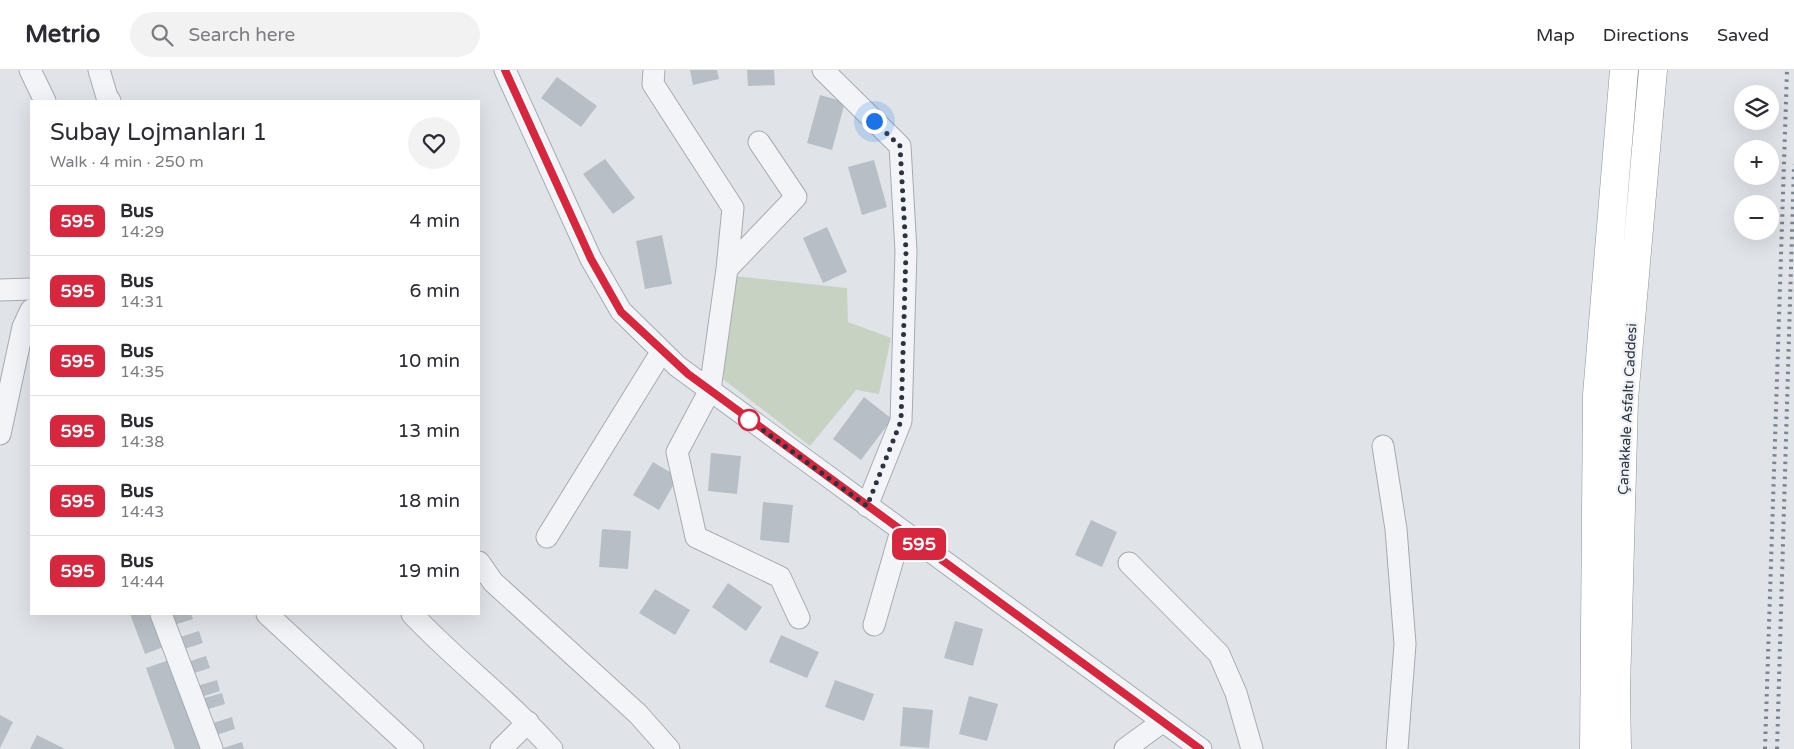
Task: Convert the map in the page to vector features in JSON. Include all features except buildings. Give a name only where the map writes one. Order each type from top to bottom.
[{"type":"highway","name":"Çanakkale Asfaltı Caddesi","points":[[1594,749],[1597,395],[1624,70]]},
{"type":"highway","name":"Çanakkale Asfaltı Caddesi","points":[[1617,749],[1616,690],[1624,399],[1653,70]]},
{"type":"street","points":[[30,70],[44,100]]},
{"type":"street","points":[[99,70],[109,100]]},
{"type":"street","points":[[505,70],[591,259],[621,312],[662,352],[710,390],[1200,749]]},
{"type":"street","points":[[654,70],[653,84],[733,208],[728,269],[710,390],[676,452],[696,537],[780,577],[799,618]]},
{"type":"street","points":[[823,70],[900,146],[906,251],[901,421],[867,506]]},
{"type":"street","points":[[728,269],[796,197],[759,142]]},
{"type":"street","points":[[0,290],[30,289]]},
{"type":"street","points":[[0,434],[23,327],[30,312]]},
{"type":"street","points":[[547,537],[662,352]]},
{"type":"street","points":[[1384,446],[1396,529],[1405,644],[1397,749]]},
{"type":"street","points":[[874,625],[900,531]]},
{"type":"street","points":[[480,563],[493,582],[638,714],[669,749]]},
{"type":"street","points":[[1129,563],[1219,654],[1236,693],[1252,749]]},
{"type":"street","points":[[162,615],[212,749]]},
{"type":"street","points":[[268,615],[412,749]]},
{"type":"street","points":[[413,615],[528,722],[552,749]]},
{"type":"street","points":[[502,749],[528,722]]},
{"type":"street","points":[[1125,749],[1162,722]]},
{"type":"green space","points":[[733,276],[847,288],[848,322],[891,338],[879,394],[856,390],[810,446],[723,379]]},
{"type":"railway","points":[[1765,749],[1787,70]]},
{"type":"railway","points":[[1777,749],[1794,164]]},
{"type":"bus line","name":"595","points":[[505,70],[591,259],[621,312],[688,374],[1200,749]]},
{"type":"route","points":[[749,420],[867,506],[901,421],[906,251],[900,146],[874,121]]}]
